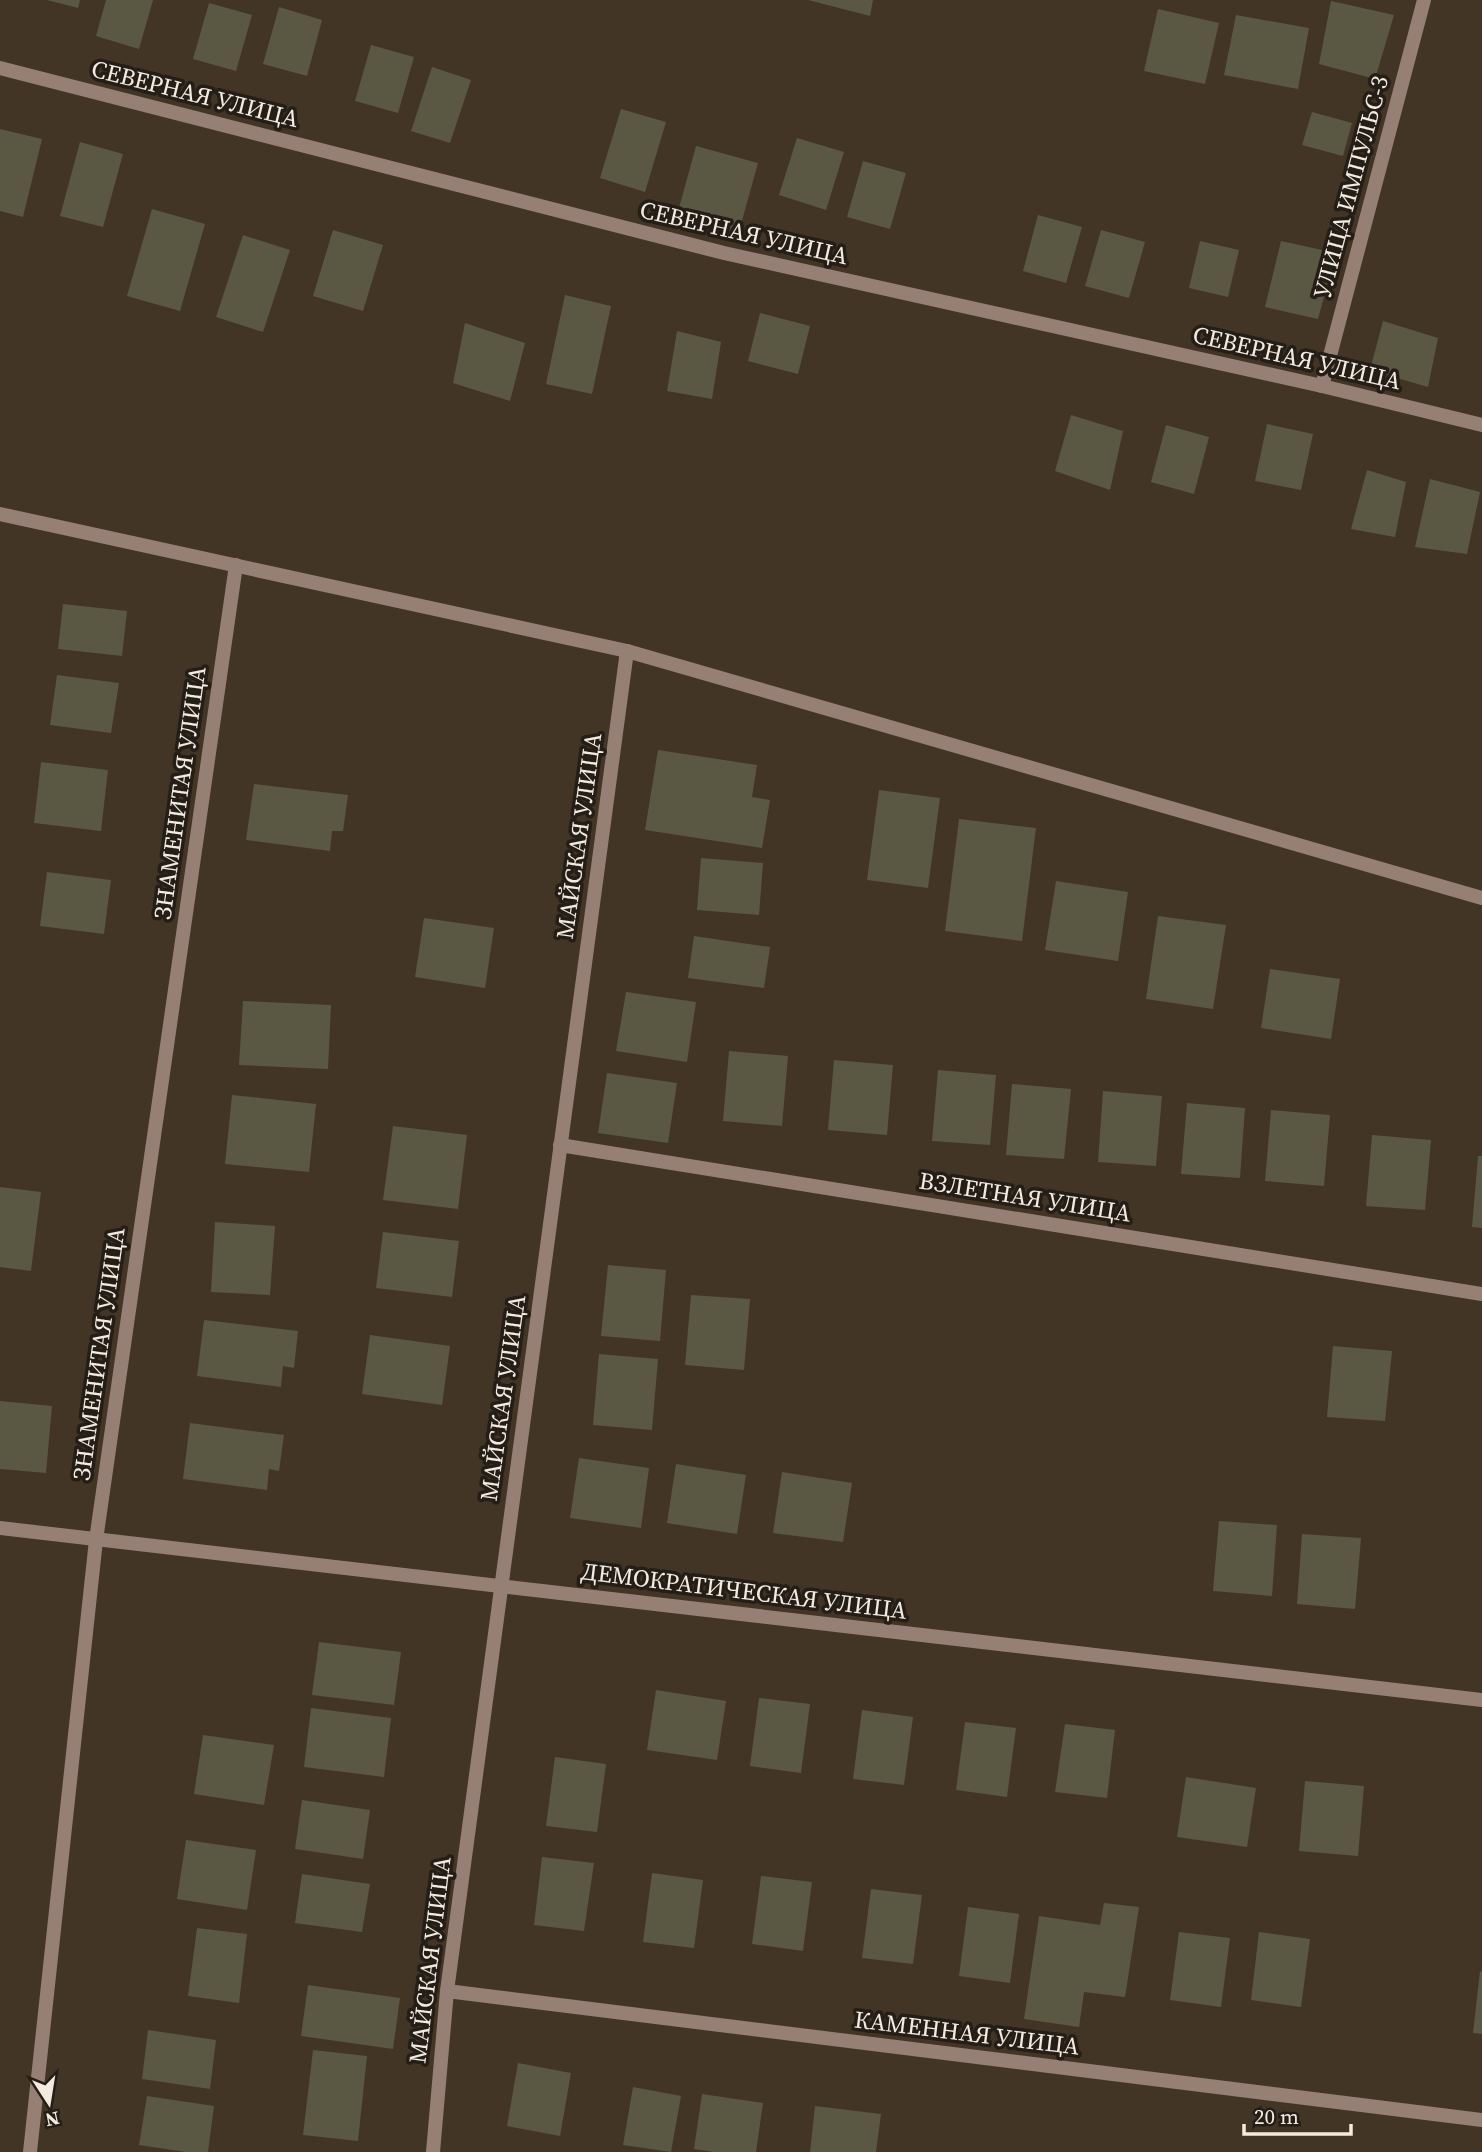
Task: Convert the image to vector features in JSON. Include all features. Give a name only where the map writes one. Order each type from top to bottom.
[{"type":"street","name":"УЛИЦА ИМПУЛЬС-3","points":[[1322,386],[1424,0]]},
{"type":"street","name":"СЕВЕРНАЯ УЛИЦА","points":[[0,68],[724,253],[1322,386],[1482,425]]},
{"type":"street","points":[[0,514],[626,651],[1482,898]]},
{"type":"street","name":"ЗНАМЕНИТАЯ УЛИЦА","points":[[30,2152],[96,1539],[236,565]]},
{"type":"street","name":"МАЙСКАЯ УЛИЦА","points":[[433,2152],[447,1991],[626,651]]},
{"type":"street","name":"ВЗЛЕТНАЯ УЛИЦА","points":[[560,1145],[1482,1294]]},
{"type":"street","name":"ДЕМОКРАТИЧЕСКАЯ УЛИЦА","points":[[0,1528],[1482,1700]]},
{"type":"street","name":"КАМЕННАЯ УЛИЦА","points":[[447,1991],[1482,2120]]},
{"type":"building","points":[[47,0],[80,0],[78,8]]},
{"type":"building","points":[[106,0],[153,0],[139,49],[96,36]]},
{"type":"building","points":[[808,0],[873,0],[870,16]]},
{"type":"building","points":[[1331,1],[1394,15],[1375,79],[1319,64]]},
{"type":"building","points":[[209,3],[252,15],[236,71],[193,59]]},
{"type":"building","points":[[279,7],[322,20],[307,76],[263,64]]},
{"type":"building","points":[[1158,9],[1219,23],[1205,84],[1144,71]]},
{"type":"building","points":[[1236,15],[1309,28],[1298,89],[1224,75]]},
{"type":"building","points":[[371,45],[414,57],[398,113],[355,101]]},
{"type":"building","points":[[432,67],[471,80],[450,143],[411,131]]},
{"type":"building","points":[[621,109],[666,122],[645,192],[600,178]]},
{"type":"building","points":[[1312,112],[1352,123],[1343,156],[1302,145]]},
{"type":"building","points":[[0,129],[42,139],[23,217],[0,211]]},
{"type":"building","points":[[797,138],[844,152],[826,210],[779,195]]},
{"type":"building","points":[[80,142],[123,154],[103,227],[60,216]]},
{"type":"building","points":[[696,146],[758,163],[738,235],[676,219]]},
{"type":"building","points":[[863,161],[906,173],[890,229],[847,217]]},
{"type":"building","points":[[152,209],[205,224],[180,311],[127,296]]},
{"type":"building","points":[[1038,215],[1082,227],[1066,283],[1023,271]]},
{"type":"building","points":[[333,230],[383,245],[363,311],[313,296]]},
{"type":"building","points":[[1101,230],[1145,242],[1129,298],[1085,286]]},
{"type":"building","points":[[243,235],[290,250],[263,332],[216,317]]},
{"type":"building","points":[[1200,241],[1239,250],[1228,297],[1189,288]]},
{"type":"building","points":[[1281,241],[1336,253],[1318,319],[1265,307]]},
{"type":"building","points":[[565,295],[611,306],[592,394],[546,384]]},
{"type":"building","points":[[760,313],[810,326],[798,374],[748,361]]},
{"type":"building","points":[[1383,321],[1438,338],[1428,387],[1370,370]]},
{"type":"building","points":[[465,323],[525,343],[510,401],[453,383]]},
{"type":"building","points":[[677,331],[721,342],[712,399],[667,391]]},
{"type":"building","points":[[1071,415],[1123,431],[1110,490],[1055,471]]},
{"type":"building","points":[[1267,424],[1313,434],[1301,490],[1255,481]]},
{"type":"building","points":[[1166,425],[1209,437],[1194,494],[1151,482]]},
{"type":"building","points":[[1367,470],[1406,482],[1395,537],[1351,529]]},
{"type":"building","points":[[1430,479],[1480,492],[1467,554],[1415,547]]},
{"type":"building","points":[[63,604],[127,611],[122,656],[58,649]]},
{"type":"building","points":[[57,675],[119,683],[111,733],[50,725]]},
{"type":"building","points":[[658,750],[757,765],[752,797],[770,800],[762,848],[645,830]]},
{"type":"building","points":[[41,762],[108,770],[101,831],[34,823]]},
{"type":"building","points":[[254,784],[348,795],[343,831],[332,831],[330,851],[246,840]]},
{"type":"building","points":[[879,790],[940,798],[928,888],[867,880]]},
{"type":"building","points":[[959,819],[1036,828],[1022,941],[945,931]]},
{"type":"building","points":[[701,858],[763,863],[759,915],[697,910]]},
{"type":"building","points":[[47,872],[111,880],[104,934],[40,926]]},
{"type":"building","points":[[1056,881],[1128,892],[1118,961],[1045,950]]},
{"type":"building","points":[[1158,916],[1226,925],[1213,1009],[1146,999]]},
{"type":"building","points":[[424,918],[494,928],[485,988],[415,977]]},
{"type":"building","points":[[694,936],[770,947],[764,988],[688,978]]},
{"type":"building","points":[[1270,969],[1340,979],[1331,1039],[1261,1028]]},
{"type":"building","points":[[626,992],[696,1002],[687,1062],[616,1051]]},
{"type":"building","points":[[243,1001],[331,1005],[328,1069],[239,1065]]},
{"type":"building","points":[[729,1051],[788,1056],[782,1126],[723,1121]]},
{"type":"building","points":[[834,1060],[893,1065],[887,1135],[828,1130]]},
{"type":"building","points":[[938,1070],[996,1075],[990,1145],[932,1141]]},
{"type":"building","points":[[607,1073],[677,1083],[668,1143],[598,1133]]},
{"type":"building","points":[[1012,1084],[1071,1089],[1064,1159],[1006,1155]]},
{"type":"building","points":[[1103,1091],[1162,1096],[1156,1166],[1098,1162]]},
{"type":"building","points":[[232,1095],[316,1104],[309,1172],[225,1164]]},
{"type":"building","points":[[1187,1103],[1245,1108],[1240,1178],[1181,1174]]},
{"type":"building","points":[[1271,1110],[1330,1115],[1324,1186],[1265,1181]]},
{"type":"building","points":[[393,1126],[467,1135],[458,1209],[383,1200]]},
{"type":"building","points":[[1372,1135],[1431,1140],[1425,1210],[1366,1206]]},
{"type":"building","points":[[1478,1156],[1482,1156],[1482,1228],[1472,1227]]},
{"type":"building","points":[[0,1187],[41,1192],[31,1271],[0,1267]]},
{"type":"building","points":[[215,1222],[275,1226],[270,1295],[211,1292]]},
{"type":"building","points":[[383,1232],[459,1241],[452,1297],[376,1288]]},
{"type":"building","points":[[608,1265],[666,1270],[660,1341],[601,1336]]},
{"type":"building","points":[[691,1295],[750,1299],[744,1370],[685,1365]]},
{"type":"building","points":[[204,1320],[298,1331],[294,1368],[283,1366],[281,1387],[197,1376]]},
{"type":"building","points":[[370,1335],[450,1346],[442,1405],[362,1394]]},
{"type":"building","points":[[1333,1346],[1392,1351],[1385,1421],[1327,1417]]},
{"type":"building","points":[[599,1354],[658,1359],[652,1430],[593,1425]]},
{"type":"building","points":[[0,1401],[52,1406],[46,1473],[0,1469]]},
{"type":"building","points":[[190,1423],[284,1435],[279,1471],[269,1469],[267,1490],[183,1479]]},
{"type":"building","points":[[579,1458],[649,1468],[641,1528],[570,1518]]},
{"type":"building","points":[[676,1464],[746,1475],[737,1534],[667,1523]]},
{"type":"building","points":[[782,1472],[852,1483],[843,1542],[773,1533]]},
{"type":"building","points":[[1219,1521],[1277,1525],[1272,1596],[1213,1591]]},
{"type":"building","points":[[1302,1534],[1361,1538],[1355,1609],[1297,1604]]},
{"type":"building","points":[[319,1642],[401,1652],[394,1705],[312,1695]]},
{"type":"building","points":[[656,1690],[726,1701],[717,1760],[647,1750]]},
{"type":"building","points":[[759,1698],[810,1704],[801,1773],[750,1766]]},
{"type":"building","points":[[311,1708],[391,1718],[384,1777],[304,1767]]},
{"type":"building","points":[[862,1710],[913,1717],[904,1785],[853,1779]]},
{"type":"building","points":[[965,1722],[1016,1728],[1007,1797],[956,1790]]},
{"type":"building","points":[[1065,1724],[1115,1730],[1107,1798],[1055,1792]]},
{"type":"building","points":[[203,1735],[274,1745],[264,1805],[194,1794]]},
{"type":"building","points":[[555,1757],[606,1764],[597,1832],[546,1826]]},
{"type":"building","points":[[1186,1777],[1256,1788],[1247,1847],[1177,1837]]},
{"type":"building","points":[[1305,1781],[1364,1786],[1358,1856],[1299,1851]]},
{"type":"building","points":[[302,1800],[370,1810],[363,1859],[295,1849]]},
{"type":"building","points":[[186,1840],[256,1850],[247,1910],[177,1899]]},
{"type":"building","points":[[542,1857],[594,1863],[584,1931],[534,1925]]},
{"type":"building","points":[[652,1873],[703,1880],[694,1948],[643,1942]]},
{"type":"building","points":[[302,1874],[370,1884],[362,1932],[295,1923]]},
{"type":"building","points":[[761,1876],[812,1882],[803,1951],[752,1944]]},
{"type":"building","points":[[871,1889],[922,1895],[913,1964],[862,1958]]},
{"type":"building","points":[[1104,1903],[1139,1907],[1125,1997],[1084,1992],[1079,2027],[1024,2019],[1039,1916],[1100,1925]]},
{"type":"building","points":[[968,1907],[1019,1914],[1010,1983],[959,1976]]},
{"type":"building","points":[[197,1928],[247,1934],[239,2003],[188,1996]]},
{"type":"building","points":[[1179,1932],[1230,1938],[1221,2007],[1170,2000]]},
{"type":"building","points":[[1259,1932],[1310,1939],[1301,2007],[1251,2000]]},
{"type":"building","points":[[1480,1971],[1482,1972],[1482,2034],[1473,2033]]},
{"type":"building","points":[[308,1985],[400,1998],[393,2049],[301,2036]]},
{"type":"building","points":[[148,2030],[216,2040],[210,2089],[142,2079]]},
{"type":"building","points":[[313,2050],[367,2056],[358,2141],[303,2135]]},
{"type":"building","points":[[518,2063],[571,2073],[560,2136],[507,2126]]},
{"type":"building","points":[[633,2087],[681,2096],[671,2152],[623,2145]]},
{"type":"building","points":[[702,2094],[763,2103],[756,2152],[694,2149]]},
{"type":"building","points":[[147,2096],[214,2106],[208,2152],[186,2152],[139,2145]]},
{"type":"building","points":[[815,2106],[881,2114],[876,2152],[810,2152]]}]
